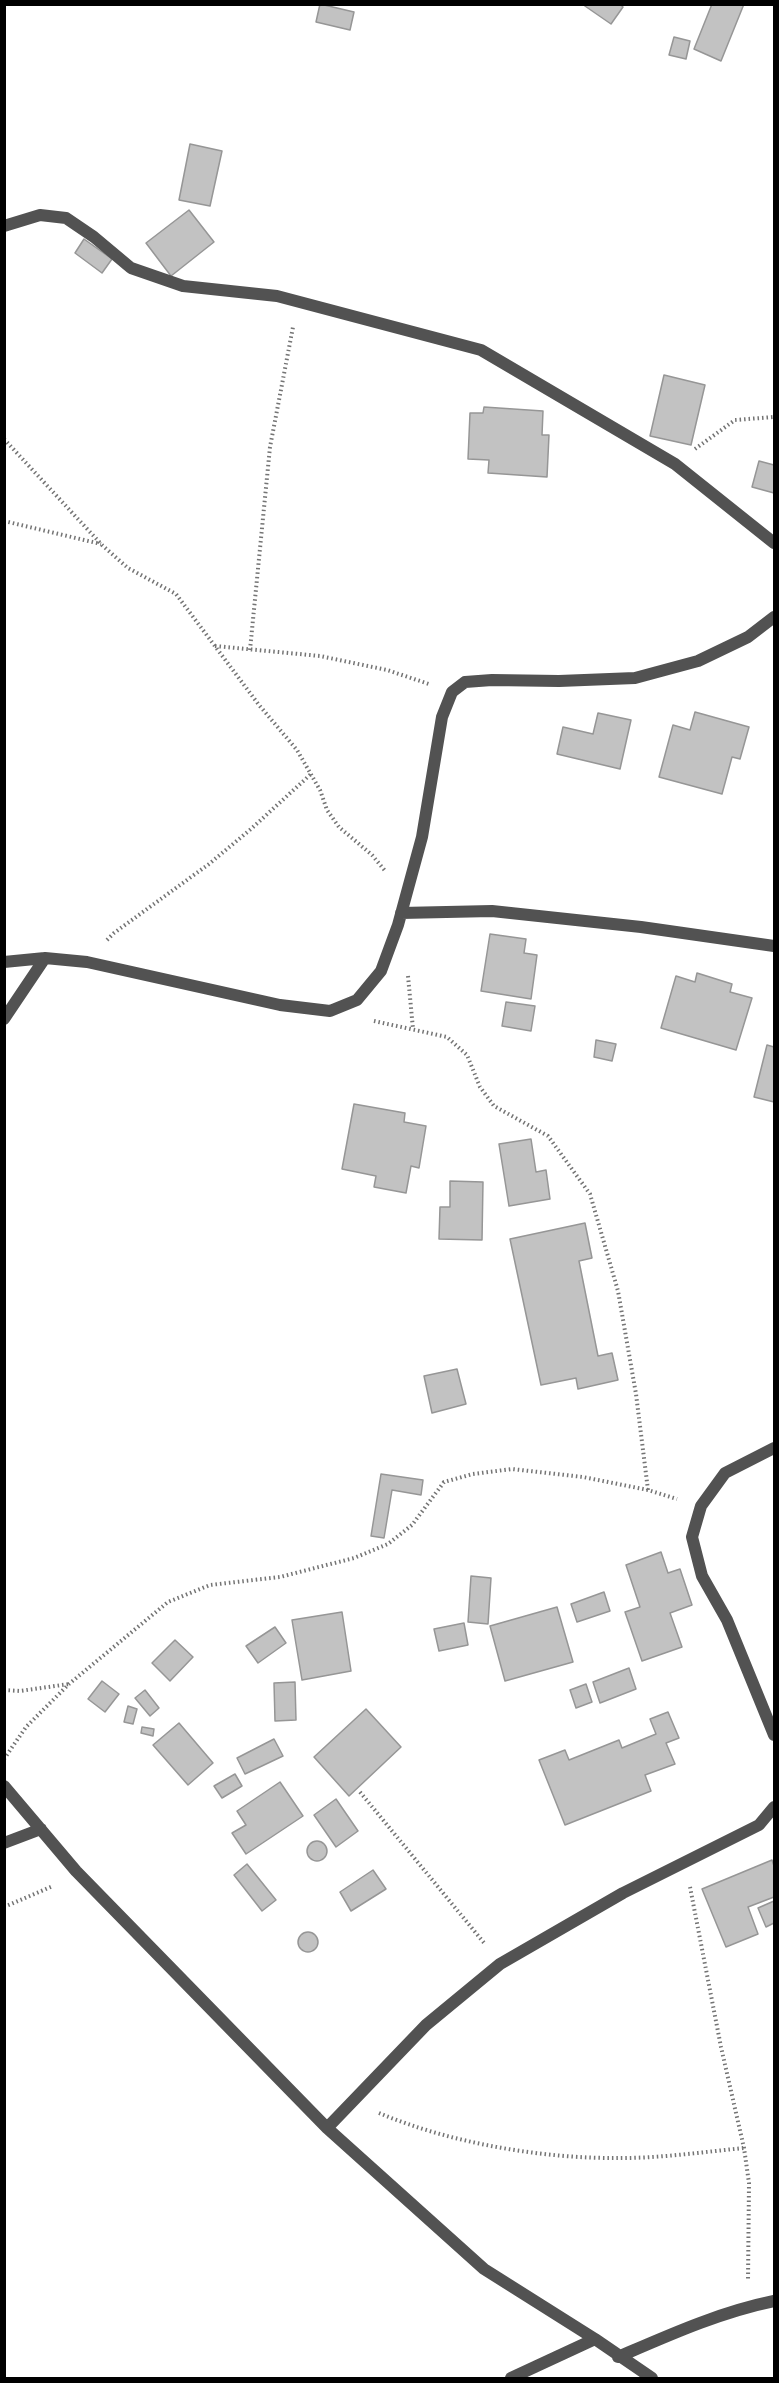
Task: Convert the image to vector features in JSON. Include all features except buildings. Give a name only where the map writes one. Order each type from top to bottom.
[{"type":"street","points":[[4,226],[40,215],[66,218],[94,237],[131,268],[183,286],[277,296],[481,350],[675,464],[774,543]]},
{"type":"street","points":[[4,962],[45,958],[87,962],[280,1005],[330,1011],[357,1000],[381,971],[401,913],[422,837],[442,717],[452,692],[465,682],[635,678],[698,661],[747,638],[774,616]]},
{"type":"street","points":[[401,913],[492,911],[641,927],[774,946]]},
{"type":"street","points":[[4,1019],[45,958]]},
{"type":"street","points":[[774,1448],[724,1473],[701,1506],[692,1537],[702,1576],[727,1620],[774,1735]]},
{"type":"street","points":[[4,1786],[76,1871],[327,2128],[484,2269],[595,2339],[652,2379]]},
{"type":"street","points":[[327,2128],[426,2025],[500,1964],[623,1893],[759,1825],[774,1807]]},
{"type":"street","points":[[4,1843],[41,1829]]},
{"type":"street","points":[[618,2357],[682,2329],[748,2306],[774,2301]]},
{"type":"street","points":[[511,2379],[595,2339]]},
{"type":"path","points":[[250,650],[270,447],[280,385],[299,301]]},
{"type":"path","points":[[675,464],[735,420],[774,417]]},
{"type":"path","points":[[4,439],[102,545],[128,568],[176,594],[259,705],[297,750],[320,790],[327,810],[339,827],[372,855],[406,896]]},
{"type":"path","points":[[4,521],[102,545]]},
{"type":"path","points":[[215,646],[332,658],[387,670],[452,692]]},
{"type":"path","points":[[87,962],[114,933],[209,864],[251,830],[311,774]]},
{"type":"path","points":[[330,1011],[447,1037],[467,1055],[480,1087],[494,1106],[548,1136],[590,1194],[618,1291],[636,1394],[648,1490]]},
{"type":"path","points":[[4,1759],[26,1727],[69,1684],[168,1602],[210,1585],[280,1577],[354,1558],[388,1544],[412,1525],[444,1482],[473,1474],[512,1469],[583,1477],[648,1490],[701,1506]]},
{"type":"path","points":[[4,1690],[20,1691],[69,1684]]},
{"type":"path","points":[[360,1792],[500,1964]]},
{"type":"path","points":[[685,1862],[721,2047],[744,2148],[749,2183],[748,2306]]},
{"type":"path","points":[[4,1907],[54,1886],[76,1871]]},
{"type":"path","points":[[352,2102],[399,2122],[474,2143],[562,2155],[620,2158],[744,2148]]}]
